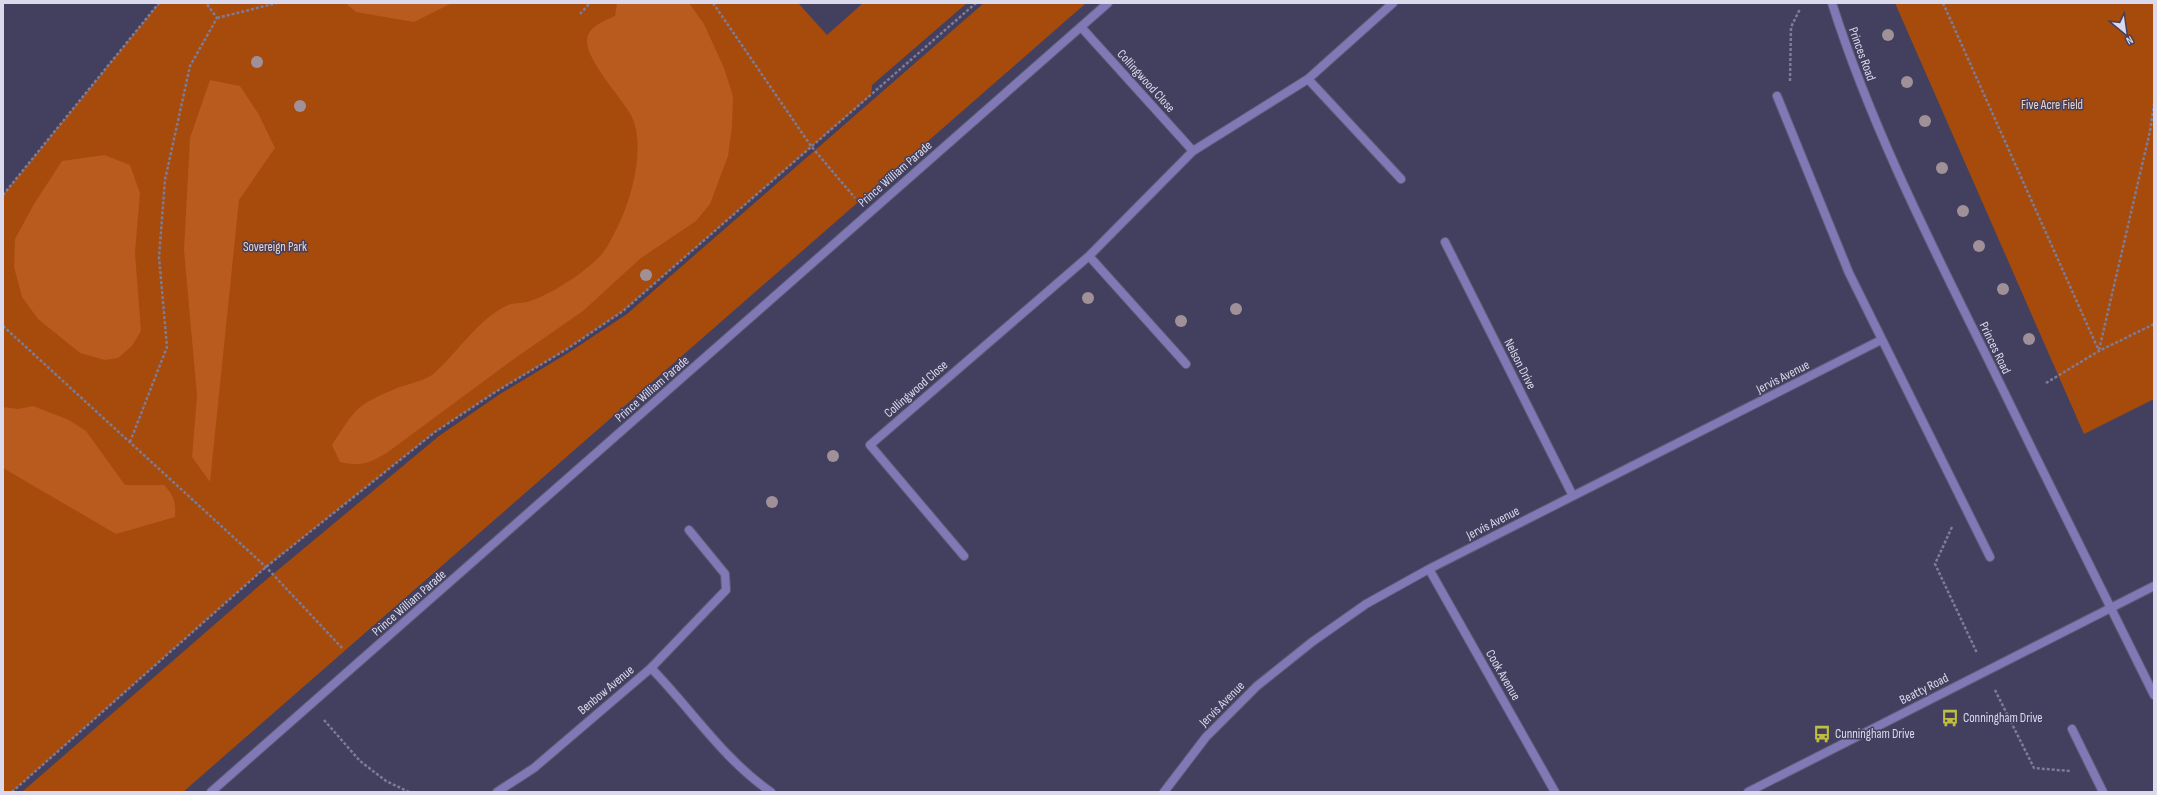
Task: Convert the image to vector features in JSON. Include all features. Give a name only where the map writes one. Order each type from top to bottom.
[{"type":"street","name":"Prince William Parade","points":[[211,792],[1108,3]]},
{"type":"street","name":"Collingwood Close","points":[[964,556],[870,445],[1089,256],[1194,152],[1308,79],[1393,3]]},
{"type":"street","name":"Princes Road","points":[[1832,3],[1846,48],[1869,107],[1940,262],[2154,695]]},
{"type":"street","name":"Collingwood Close","points":[[1081,27],[1194,152]]},
{"type":"street","points":[[1308,79],[1401,179]]},
{"type":"street","points":[[1777,96],[1849,272],[1881,340],[1990,557]]},
{"type":"street","name":"Nelson Drive","points":[[1445,242],[1573,496]]},
{"type":"street","points":[[1089,256],[1186,364]]},
{"type":"street","name":"Jervis Avenue","points":[[1164,792],[1206,737],[1257,686],[1312,642],[1366,604],[1429,569],[1881,340]]},
{"type":"street","points":[[651,668],[726,590],[725,574],[689,530]]},
{"type":"street","name":"Cook Avenue","points":[[1429,569],[1556,792]]},
{"type":"street","name":"Beatty Road","points":[[1748,792],[2154,586]]},
{"type":"street","name":"Benbow Avenue","points":[[497,792],[534,768],[651,668],[668,685],[721,749],[750,778],[771,792]]},
{"type":"street","points":[[2072,729],[2103,792]]},
{"type":"path","points":[[3,195],[159,3]]},
{"type":"path","points":[[206,3],[217,18]]},
{"type":"path","points":[[130,442],[167,347],[159,257],[165,180],[190,66],[217,18],[277,3]]},
{"type":"path","points":[[580,14],[590,3]]},
{"type":"path","points":[[713,3],[811,146],[869,213]]},
{"type":"path","points":[[12,792],[266,568],[435,432],[497,391],[567,349],[623,311],[976,3]]},
{"type":"path","points":[[1943,3],[2099,351]]},
{"type":"path","points":[[1777,96],[1790,82],[1791,27],[1800,9]]},
{"type":"path","points":[[2099,351],[2150,131],[2154,104]]},
{"type":"path","points":[[2046,383],[2099,351],[2154,324]]},
{"type":"path","points":[[3,326],[266,568],[357,664]]},
{"type":"path","points":[[310,705],[360,761],[386,781],[409,792]]},
{"type":"green space","name":"Sovereign Park","points":[[159,3],[798,3],[827,35],[863,3],[967,3],[872,85],[871,95],[623,311],[567,349],[497,391],[435,432],[266,567],[12,792],[3,792],[3,195]]},
{"type":"green space","points":[[984,3],[1086,3],[183,792],[22,792],[260,585],[439,436],[500,394],[568,353],[627,314]]},
{"type":"green space","name":"Five Acre Field","points":[[1895,3],[2154,3],[2154,399],[2084,434]]},
{"type":"shaded area","points":[[345,3],[452,3],[414,22],[356,12]]},
{"type":"shaded area","points":[[617,3],[689,3],[704,24],[724,68],[733,96],[732,126],[728,156],[710,204],[696,221],[641,258],[583,311],[511,361],[388,452],[366,463],[354,464],[340,462],[332,445],[359,408],[380,395],[432,375],[476,329],[496,312],[515,303],[527,302],[539,298],[558,288],[588,268],[596,261],[608,246],[627,205],[635,175],[638,144],[632,117],[596,65],[587,44],[588,35],[593,28],[615,16]]},
{"type":"shaded area","points":[[210,80],[240,86],[258,113],[275,148],[239,200],[210,482],[192,457],[197,396],[184,250],[190,138]]},
{"type":"shaded area","points":[[104,155],[130,165],[140,193],[135,253],[141,331],[132,346],[118,358],[105,360],[80,353],[38,319],[22,297],[14,267],[15,239],[34,204],[62,161]]},
{"type":"shaded area","points":[[33,406],[69,420],[86,431],[125,485],[164,485],[174,500],[175,517],[116,534],[3,468],[3,407],[18,409]]},
{"type":"place","name":"Conningham Drive","points":[[1950,718]]},
{"type":"place","name":"Cunningham Drive","points":[[1822,734]]}]
